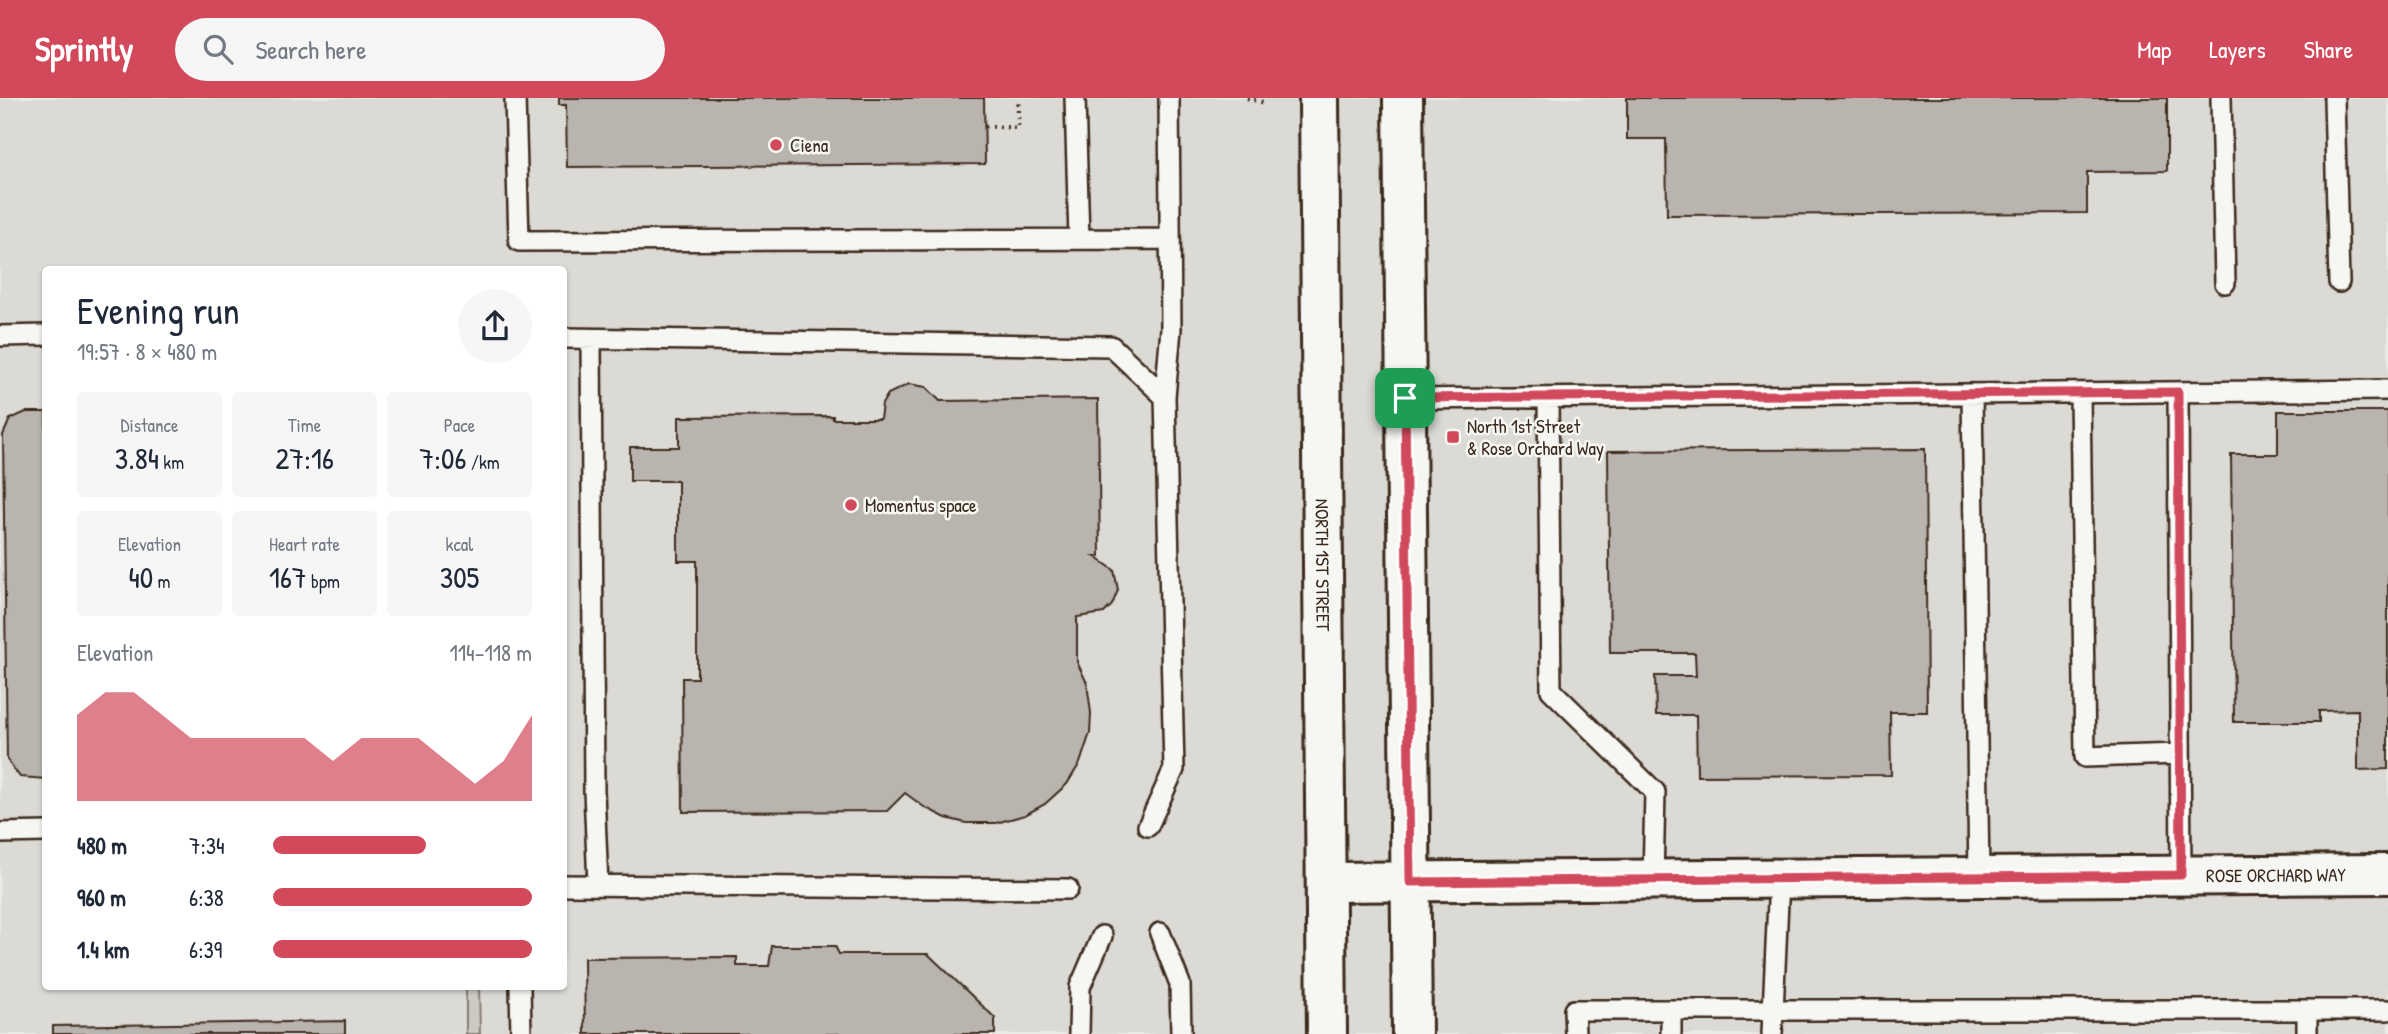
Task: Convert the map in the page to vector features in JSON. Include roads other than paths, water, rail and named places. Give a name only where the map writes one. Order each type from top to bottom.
[{"type":"main road","name":"NORTH 1ST STREET","points":[[1319,98],[1327,1034]]},
{"type":"main road","points":[[1403,98],[1412,1034]]},
{"type":"main road","name":"ROSE ORCHARD WAY","points":[[1326,883],[2388,874]]},
{"type":"lane","points":[[515,98],[519,241],[1170,239]]},
{"type":"lane","points":[[1075,98],[1079,239]]},
{"type":"lane","points":[[1148,826],[1174,769],[1165,397],[1171,329],[1169,98]]},
{"type":"lane","points":[[2221,98],[2225,283]]},
{"type":"lane","points":[[2334,98],[2339,282]]},
{"type":"lane","points":[[0,336],[42,335]]},
{"type":"lane","points":[[567,338],[1111,346],[1165,397]]},
{"type":"lane","points":[[592,339],[594,778],[598,885]]},
{"type":"lane","points":[[1405,398],[2388,390]]},
{"type":"lane","points":[[2178,392],[2181,875]]},
{"type":"lane","points":[[2080,393],[2085,757],[2180,754]]},
{"type":"lane","points":[[1972,394],[1979,876]]},
{"type":"lane","points":[[1548,398],[1551,690],[1655,792],[1653,880]]},
{"type":"lane","points":[[0,833],[42,832]]},
{"type":"lane","points":[[1772,1034],[1779,879]]},
{"type":"lane","points":[[567,885],[1068,889]]},
{"type":"lane","points":[[1160,933],[1180,984],[1181,1034]]},
{"type":"lane","points":[[1079,1034],[1080,987],[1102,936]]},
{"type":"lane","points":[[520,990],[521,1034]]},
{"type":"lane","points":[[1575,1034],[1574,1010],[2388,1010]]},
{"type":"lane","points":[[1671,1010],[1671,1034]]},
{"type":"lane","points":[[2307,1010],[2307,1034]]},
{"type":"place","name":"Ciena","points":[[776,145]]},
{"type":"place","name":"North 1st Street & Rose Orchard Way","points":[[1453,437]]},
{"type":"place","name":"Momentus space","points":[[851,505]]}]
